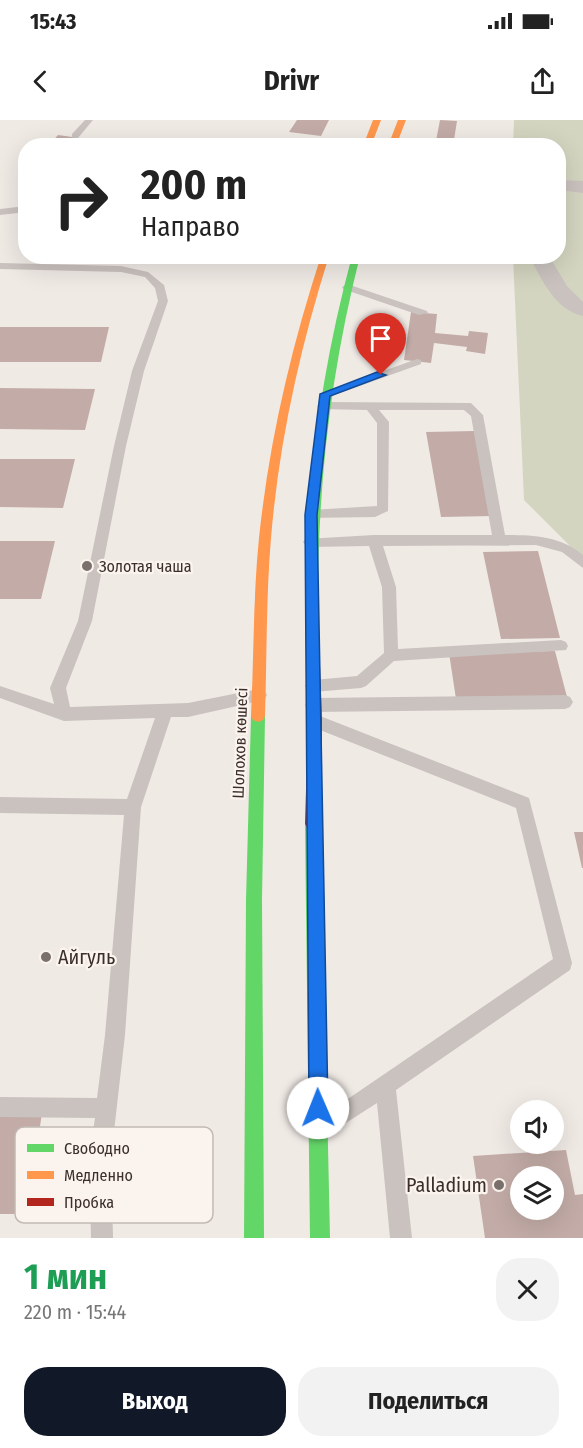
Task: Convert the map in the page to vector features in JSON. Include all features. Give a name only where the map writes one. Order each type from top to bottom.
[{"type":"highway","points":[[370,138],[377,120]]},
{"type":"highway","points":[[395,138],[402,120]]},
{"type":"highway","name":"Шолохов көшесі","points":[[254,1238],[254,796],[263,563],[275,463],[292,373],[313,288],[322,264]]},
{"type":"highway","points":[[320,1238],[310,542],[324,400],[354,264]]},
{"type":"street","points":[[566,186],[583,187]]},
{"type":"street","points":[[544,264],[560,291],[577,309],[583,310]]},
{"type":"lane","points":[[75,136],[89,120]]},
{"type":"lane","points":[[0,212],[18,210]]},
{"type":"lane","points":[[0,266],[121,269],[148,275],[160,287],[163,301],[138,371],[120,446],[85,621],[58,688],[64,714]]},
{"type":"lane","points":[[347,287],[423,313]]},
{"type":"lane","points":[[324,400],[417,362]]},
{"type":"lane","points":[[324,400],[370,406],[467,406],[477,415],[499,540]]},
{"type":"lane","points":[[311,515],[375,512],[383,508],[383,422],[370,406]]},
{"type":"lane","points":[[374,540],[389,587],[391,655]]},
{"type":"lane","points":[[310,542],[536,540],[566,548],[583,563]]},
{"type":"lane","points":[[313,686],[361,682],[391,655],[561,646]]},
{"type":"lane","points":[[0,692],[64,714],[188,710],[259,695]]},
{"type":"lane","points":[[314,713],[565,702]]},
{"type":"lane","points":[[104,1127],[134,807],[165,711]]},
{"type":"lane","points":[[314,713],[523,803],[563,963],[385,1083],[319,1131]]},
{"type":"lane","points":[[0,805],[134,807]]},
{"type":"lane","points":[[385,1083],[401,1238]]},
{"type":"lane","points":[[0,1107],[107,1108]]},
{"type":"lane","points":[[102,1223],[102,1238]]},
{"type":"green space","points":[[514,120],[583,120],[583,559],[524,500],[513,264],[566,264],[566,138],[513,138]]},
{"type":"building","points":[[297,120],[329,120],[321,136],[289,132]]},
{"type":"building","points":[[440,120],[457,121],[454,138],[437,138]]},
{"type":"building","points":[[58,135],[80,138],[55,138]]},
{"type":"building","points":[[411,312],[437,314],[435,333],[468,336],[469,331],[488,333],[485,354],[466,351],[467,347],[434,343],[431,363],[404,360]]},
{"type":"building","points":[[0,327],[109,327],[101,362],[0,362]]},
{"type":"building","points":[[0,388],[95,389],[85,430],[0,429]]},
{"type":"building","points":[[474,431],[493,516],[441,517],[426,432]]},
{"type":"building","points":[[0,459],[75,459],[63,508],[0,507]]},
{"type":"building","points":[[0,541],[55,541],[41,599],[0,599]]},
{"type":"building","points":[[538,551],[560,638],[501,639],[483,552]]},
{"type":"building","points":[[555,651],[567,697],[456,699],[449,653]]},
{"type":"building","points":[[574,832],[583,832],[583,868],[582,868]]},
{"type":"building","points":[[42,1113],[40,1127],[15,1127],[15,1214],[0,1214],[0,1114]]},
{"type":"building","name":"Palladium","points":[[566,1150],[575,1195],[583,1194],[583,1238],[485,1238],[473,1156],[564,1154]]},
{"type":"traffic: fast","points":[[312,613],[313,523],[320,433],[335,344],[354,264]]},
{"type":"traffic: fast","points":[[254,1238],[254,900],[258,716]]},
{"type":"traffic: fast","points":[[313,824],[320,1238]]},
{"type":"traffic: slow","points":[[370,138],[377,120]]},
{"type":"traffic: slow","points":[[395,138],[402,120]]},
{"type":"traffic: slow","points":[[258,716],[260,613],[270,496],[283,415],[301,335],[323,264]]},
{"type":"traffic: jam","points":[[312,613],[315,721],[313,824]]},
{"type":"place","name":"Золотая чаша","points":[[87,566]]},
{"type":"place","name":"Айгуль","points":[[46,957]]},
{"type":"place","name":"Palladium","points":[[499,1185]]},
{"type":"route","points":[[318,1108],[311,515],[325,394],[381,375]]}]
